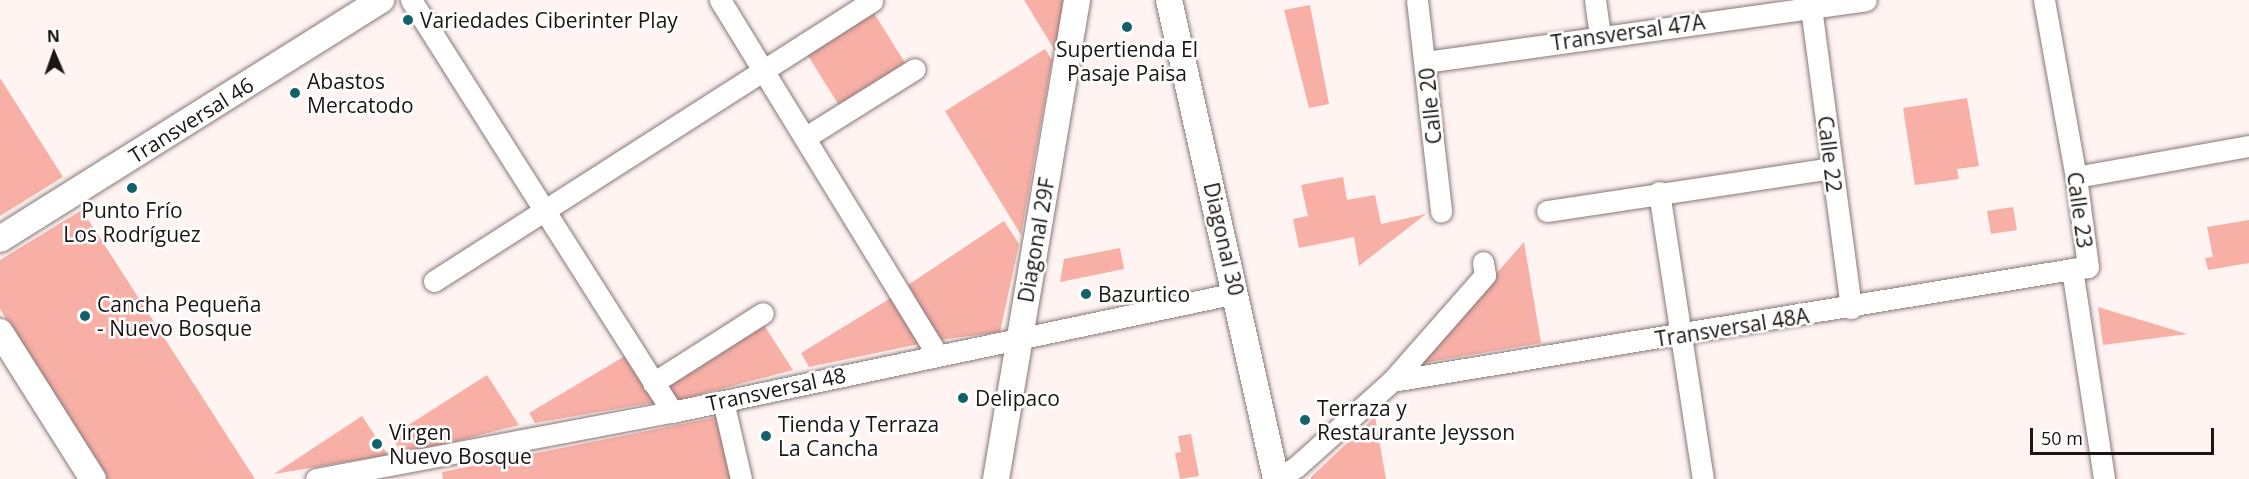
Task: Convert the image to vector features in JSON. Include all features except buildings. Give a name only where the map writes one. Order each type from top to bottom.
[{"type":"street","name":"Transversal 46","points":[[0,239],[381,0]]},
{"type":"street","points":[[411,0],[672,412]]},
{"type":"street","points":[[720,0],[937,354]]},
{"type":"street","name":"Diagonal 29F","points":[[996,479],[1077,0]]},
{"type":"street","name":"Diagonal 30","points":[[1169,0],[1276,479]]},
{"type":"street","name":"Calle 20","points":[[1417,0],[1426,62],[1441,212]]},
{"type":"street","points":[[1595,0],[1600,36]]},
{"type":"street","name":"Transversal 47A","points":[[1426,62],[1811,3],[1866,0]]},
{"type":"street","name":"Calle 23","points":[[2044,0],[2076,177],[2088,267],[2072,269],[2104,479]]},
{"type":"street","points":[[434,281],[872,1]]},
{"type":"street","name":"Calle 22","points":[[1811,3],[1851,308]]},
{"type":"street","points":[[806,137],[915,69]]},
{"type":"street","points":[[2076,177],[2249,146]]},
{"type":"street","points":[[1547,211],[1659,192],[1831,168]]},
{"type":"street","points":[[1659,192],[1703,479]]},
{"type":"street","points":[[1276,479],[1296,467],[1392,381],[1485,275],[1483,262]]},
{"type":"street","name":"Transversal 48A","points":[[1392,381],[1851,308],[2072,269]]},
{"type":"street","name":"Transversal 48","points":[[316,479],[423,470],[937,354],[1236,293]]},
{"type":"street","points":[[653,383],[763,313]]},
{"type":"street","points":[[0,332],[93,479]]},
{"type":"street","points":[[723,401],[741,479]]},
{"type":"shaded area","points":[[1024,0],[1065,0],[1057,54]]},
{"type":"shaded area","points":[[1310,5],[1329,104],[1309,108],[1284,10]]},
{"type":"shaded area","points":[[872,10],[907,66],[840,107],[805,51]]},
{"type":"shaded area","points":[[1045,49],[1052,60],[1021,235],[945,111]]},
{"type":"shaded area","points":[[0,78],[63,177],[0,216]]},
{"type":"shaded area","points":[[1967,98],[1979,166],[1957,169],[1959,179],[1915,185],[1903,108]]},
{"type":"shaded area","points":[[1343,177],[1347,200],[1375,195],[1381,224],[1426,214],[1359,266],[1354,237],[1299,248],[1293,219],[1308,216],[1301,185]]},
{"type":"shaded area","points":[[2013,207],[2017,230],[1991,234],[1987,211]]},
{"type":"shaded area","points":[[82,210],[255,479],[107,479],[0,309],[0,260]]},
{"type":"shaded area","points":[[2249,220],[2249,263],[2208,270],[2205,258],[2213,257],[2207,227]]},
{"type":"shaded area","points":[[1004,221],[1019,244],[1000,332],[940,340],[908,285]]},
{"type":"shaded area","points":[[1524,242],[1541,343],[1417,364]]},
{"type":"shaded area","points":[[1120,248],[1124,269],[1060,282],[1064,259]]},
{"type":"shaded area","points":[[894,296],[924,343],[809,367],[801,353]]},
{"type":"shaded area","points":[[2098,307],[2187,334],[2103,345]]},
{"type":"shaded area","points":[[760,319],[793,370],[675,401],[663,381]]},
{"type":"shaded area","points":[[625,356],[656,402],[535,423],[529,413]]},
{"type":"shaded area","points":[[487,375],[519,425],[403,455],[391,436]]},
{"type":"shaded area","points":[[362,416],[388,455],[274,474]]},
{"type":"shaded area","points":[[722,416],[735,479],[443,479],[442,472]]},
{"type":"shaded area","points":[[1375,417],[1386,479],[1311,479],[1311,477]]},
{"type":"shaded area","points":[[1191,434],[1199,476],[1180,479],[1175,453],[1181,452],[1178,436]]},
{"type":"place","name":"Variedades Ciberinter Play","points":[[408,20]]},
{"type":"place","name":"Supertienda El Pasaje Paisa","points":[[1127,27]]},
{"type":"place","name":"Abastos Mercatodo","points":[[295,93]]},
{"type":"place","name":"Punto Frío Los Rodríguez","points":[[132,188]]},
{"type":"place","name":"Bazurtico","points":[[1086,294]]},
{"type":"place","name":"Cancha Pequeña - Nuevo Bosque","points":[[85,316]]},
{"type":"place","name":"Delipaco","points":[[963,398]]},
{"type":"place","name":"Terraza y Restaurante Jeysson","points":[[1305,420]]},
{"type":"place","name":"Tienda y Terraza La Cancha","points":[[766,436]]},
{"type":"place","name":"Virgen Nuevo Bosque","points":[[377,444]]}]
